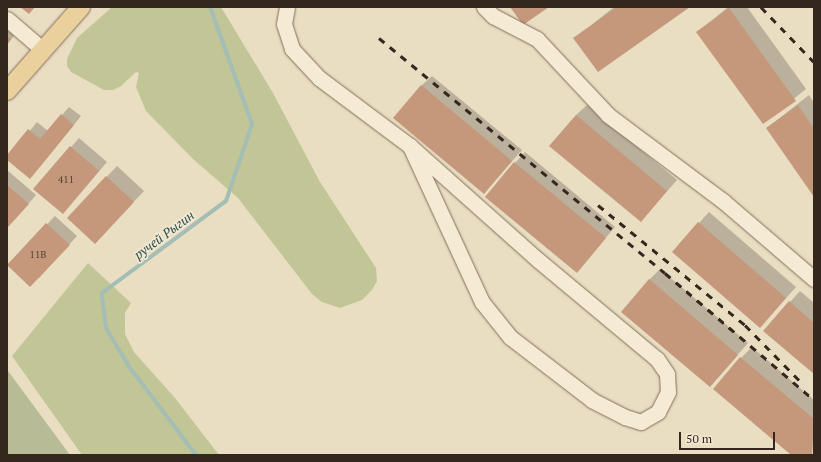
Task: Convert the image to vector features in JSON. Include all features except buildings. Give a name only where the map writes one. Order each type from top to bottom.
[{"type":"main road","points":[[7,91],[42,49],[81,7]]},
{"type":"street","points":[[287,7],[284,24],[292,49],[319,78],[410,146],[538,260],[657,359],[667,374],[668,392],[658,412],[641,422],[592,400],[554,374],[510,337],[482,302],[410,146]]},
{"type":"street","points":[[484,7],[493,16],[537,39],[608,115],[723,201],[814,279]]},
{"type":"street","points":[[7,19],[42,49]]},
{"type":"green space","points":[[112,7],[221,7],[273,93],[320,182],[376,268],[377,281],[372,290],[362,300],[340,308],[322,302],[312,294],[238,198],[193,159],[146,111],[136,87],[139,73],[136,72],[121,86],[113,90],[104,90],[71,72],[67,66],[67,59],[77,38]]},
{"type":"green space","points":[[88,263],[131,303],[125,313],[125,334],[134,352],[175,398],[219,455],[82,455],[12,356]]},
{"type":"green space","points":[[7,370],[11,375],[70,455],[7,455]]},
{"type":"waterway","name":"ручей Рыгин","points":[[196,455],[128,365],[106,328],[102,293],[226,201],[252,124],[210,7]]},
{"type":"railway","points":[[761,7],[814,62]]},
{"type":"railway","points":[[379,38],[665,273],[814,400]]},
{"type":"railway","points":[[598,205],[745,325],[803,384]]}]
